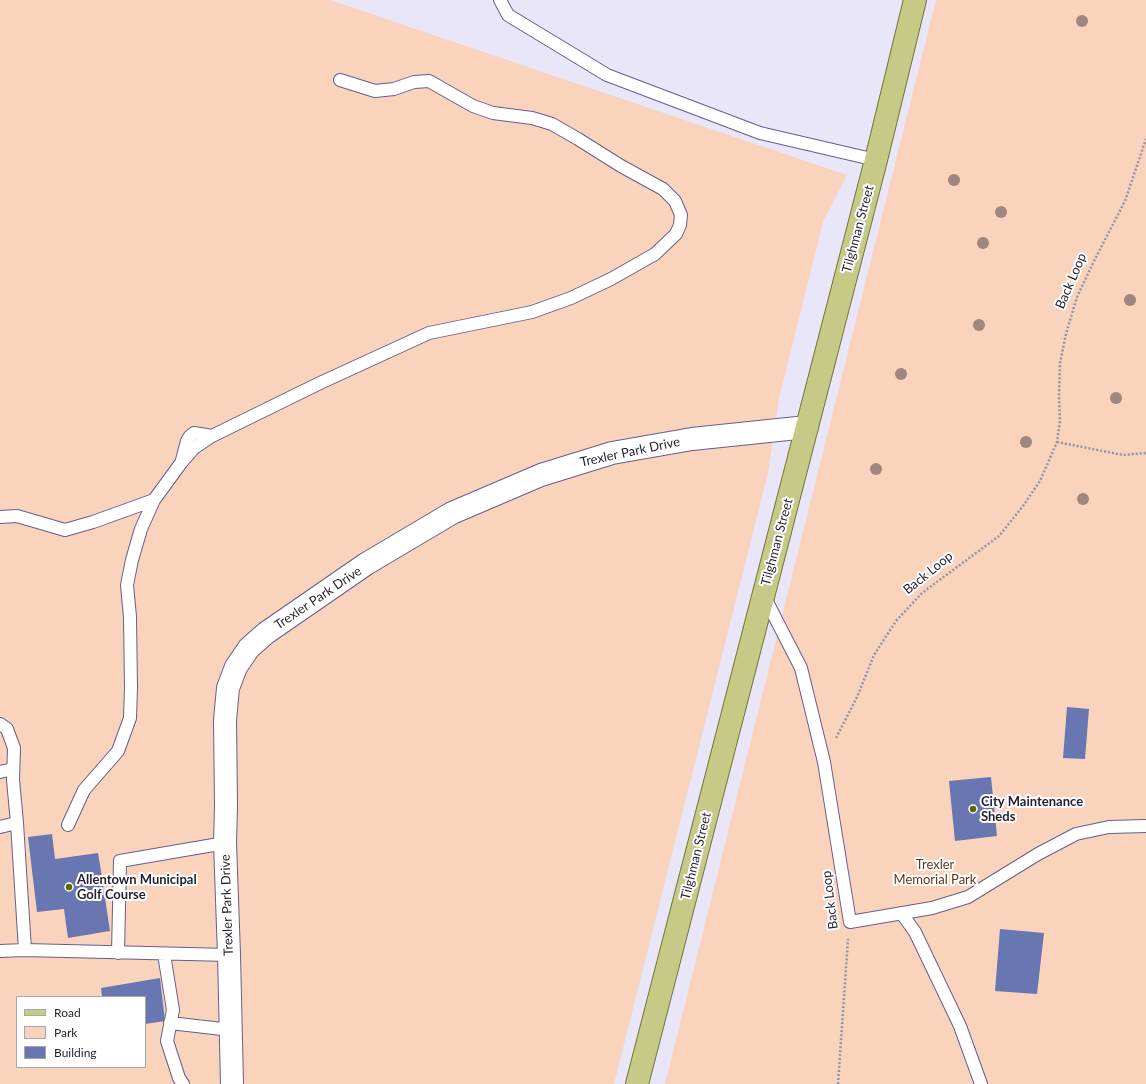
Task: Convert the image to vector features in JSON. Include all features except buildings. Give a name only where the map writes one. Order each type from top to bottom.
[{"type":"main road","name":"Tilghman Street","points":[[637,1084],[876,160],[915,0]]},
{"type":"street","name":"Trexler Park Drive","points":[[232,1084],[225,843],[225,720],[228,688],[236,667],[250,648],[266,633],[366,564],[452,513],[541,475],[612,454],[692,439],[807,427]]},
{"type":"lane","points":[[500,0],[508,15],[607,75],[760,133],[876,160]]},
{"type":"lane","points":[[68,825],[84,790],[118,751],[130,718],[130,617],[127,585],[132,560],[141,529],[154,500],[194,448],[212,436],[320,383],[429,333],[532,312],[570,298],[611,279],[655,254],[676,234],[680,225],[681,216],[675,201],[663,188],[620,166],[578,138],[552,124],[532,118],[493,113],[473,106],[429,80],[414,82],[394,89],[376,91],[340,80]]},
{"type":"lane","points":[[0,517],[17,516],[66,530],[154,500]]},
{"type":"lane","name":"Back Loop","points":[[763,595],[801,668],[824,762],[850,922]]},
{"type":"lane","points":[[0,724],[7,729],[14,748],[13,780],[25,950]]},
{"type":"lane","points":[[0,772],[13,769]]},
{"type":"lane","points":[[0,827],[17,823]]},
{"type":"lane","points":[[850,922],[932,908],[968,897],[1038,854],[1076,834],[1109,827],[1146,826]]},
{"type":"lane","points":[[118,953],[120,862],[225,843]]},
{"type":"lane","points":[[902,914],[914,932],[960,1026],[982,1084]]},
{"type":"lane","points":[[0,951],[25,950],[229,955]]},
{"type":"lane","points":[[164,954],[173,1010],[167,1041],[179,1078],[183,1084]]},
{"type":"lane","points":[[170,1023],[231,1030]]},
{"type":"path","name":"Back Loop","points":[[824,762],[857,697],[874,655],[896,621],[922,593],[999,536],[1024,506],[1040,481],[1057,442],[1060,421],[1060,363],[1066,334],[1077,297],[1125,201],[1146,139]]},
{"type":"path","points":[[1057,442],[1123,455],[1146,453]]},
{"type":"path","name":"Back Loop","points":[[838,1084],[850,922]]},
{"type":"green space","name":"Allentown Municipal Golf Course","points":[[0,0],[330,0],[847,175],[823,222],[779,399],[768,473],[614,1084],[0,1084]]},
{"type":"green space","name":"Trexler Memorial Park","points":[[936,0],[1146,0],[1146,1084],[665,1084]]},
{"type":"place","name":"City Maintenance Sheds","points":[[973,809]]},
{"type":"place","name":"Allentown Municipal Golf Course","points":[[69,887]]}]
